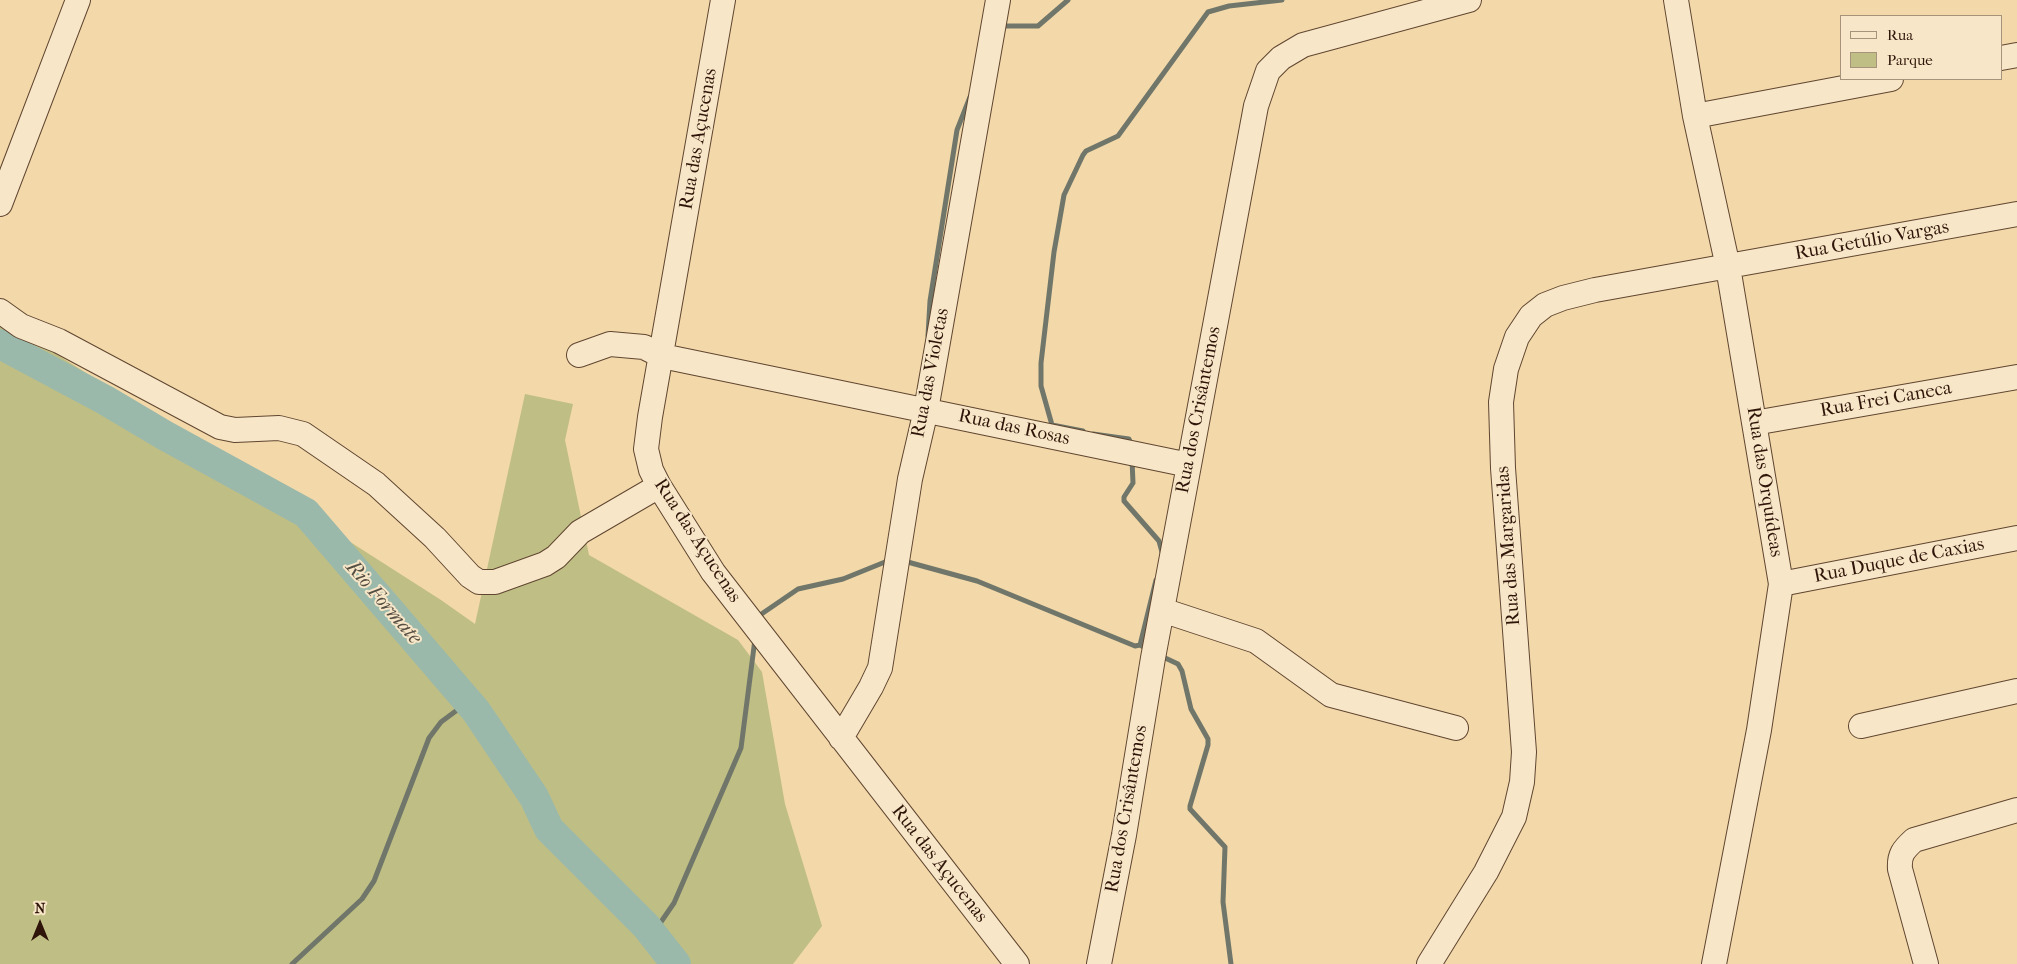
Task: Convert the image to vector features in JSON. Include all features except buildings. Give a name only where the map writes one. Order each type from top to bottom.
[{"type":"street","points":[[0,204],[78,0]]},
{"type":"street","name":"Rua das Açucenas","points":[[723,0],[646,449],[651,470],[713,572],[1017,964]]},
{"type":"street","name":"Rua das Violetas","points":[[841,738],[880,668],[910,480],[926,410],[998,0]]},
{"type":"street","name":"Rua dos Crisântemos","points":[[1099,964],[1124,835],[1162,610],[1256,106],[1268,71],[1281,58],[1303,45],[1469,0]]},
{"type":"street","name":"Rua das Orquídeas","points":[[1676,0],[1695,116],[1728,267],[1780,584],[1758,730],[1714,964]]},
{"type":"street","points":[[2002,58],[2017,55]]},
{"type":"street","points":[[1695,116],[1886,80]]},
{"type":"street","name":"Rua Getúlio Vargas","points":[[1728,267],[2017,214]]},
{"type":"street","name":"Rua das Margaridas","points":[[1429,964],[1486,872],[1514,817],[1522,782],[1524,752],[1504,478],[1501,402],[1506,369],[1517,337],[1531,316],[1544,305],[1563,298],[1596,290],[1728,267]]},
{"type":"street","points":[[0,311],[21,326],[59,341],[220,427],[235,430],[279,428],[303,434],[376,484],[435,538],[470,576],[479,582],[495,582],[545,564],[556,557],[580,532],[659,486]]},
{"type":"street","name":"Rua das Rosas","points":[[579,356],[610,344],[644,347],[662,356],[1189,465]]},
{"type":"street","name":"Rua Frei Caneca","points":[[1754,423],[2017,377]]},
{"type":"street","name":"Rua Duque de Caxias","points":[[1780,584],[2017,538]]},
{"type":"street","points":[[1162,610],[1256,641],[1331,695],[1456,728]]},
{"type":"street","points":[[1861,726],[2017,691]]},
{"type":"street","points":[[1926,964],[1900,869],[1900,857],[1904,849],[1914,840],[2017,810]]},
{"type":"green space","points":[[0,318],[441,600],[475,624],[525,394],[573,404],[565,440],[589,555],[738,640],[762,672],[785,804],[822,926],[793,964],[0,964]]},
{"type":"waterway","points":[[1001,26],[1038,26],[1068,0]]},
{"type":"waterway","points":[[1083,431],[1052,425],[1041,386],[1041,363],[1054,252],[1064,195],[1086,151],[1118,136],[1208,12],[1229,6],[1282,0]]},
{"type":"waterway","points":[[928,336],[930,301],[957,130],[970,97]]},
{"type":"waterway","name":"Rio Formate","points":[[0,344],[105,400],[164,435],[306,513],[476,711],[534,797],[549,829],[646,926],[676,964]]},
{"type":"waterway","points":[[1093,434],[1129,439],[1132,446]]},
{"type":"waterway","points":[[1132,460],[1133,483],[1124,497],[1124,501],[1159,541],[1162,552]]},
{"type":"waterway","points":[[904,561],[977,581],[1135,646],[1140,645],[1149,650]]},
{"type":"waterway","points":[[759,618],[760,615],[798,589],[843,579],[885,562],[890,562]]},
{"type":"waterway","points":[[1140,645],[1156,580]]},
{"type":"waterway","points":[[652,935],[674,903],[741,748],[755,639]]},
{"type":"waterway","points":[[1161,656],[1178,664],[1182,671],[1191,709],[1208,739],[1190,809],[1225,847],[1223,902],[1231,964]]},
{"type":"waterway","points":[[292,964],[362,899],[374,881],[429,738],[441,722],[468,702]]}]
